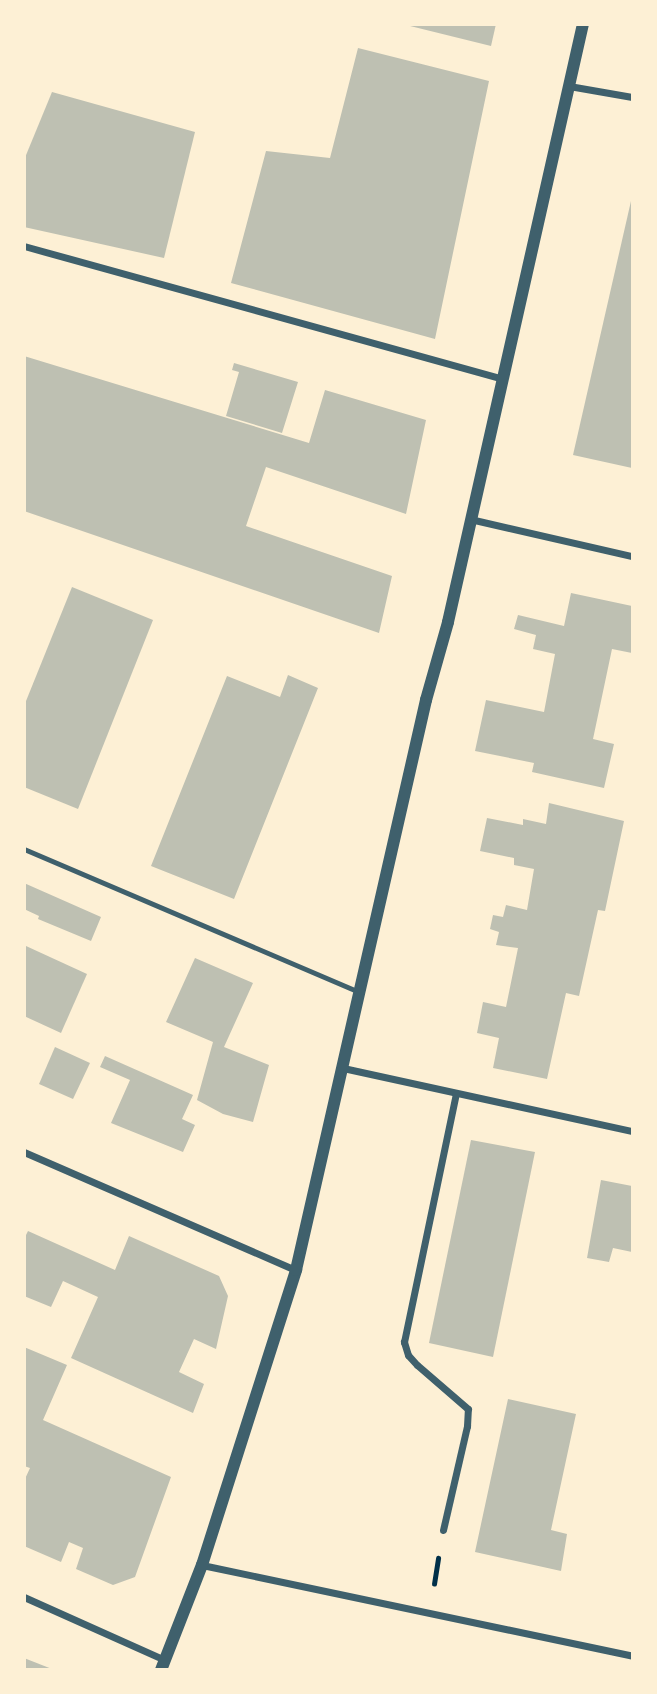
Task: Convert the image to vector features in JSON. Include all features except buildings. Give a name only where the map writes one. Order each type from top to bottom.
[{"type":"street","points":[[24,1597],[163,1665],[202,1565],[296,1270],[583,24]]},
{"type":"street","points":[[569,86],[632,97]]},
{"type":"street","points":[[24,246],[502,379]]},
{"type":"street","points":[[469,519],[632,556]]},
{"type":"street","points":[[343,1068],[632,1131]]},
{"type":"street","points":[[443,1530],[467,1426],[468,1409],[416,1365],[408,1355],[404,1342],[456,1093]]},
{"type":"street","points":[[24,1152],[296,1270]]},
{"type":"street","points":[[202,1565],[632,1656]]},
{"type":"lane","points":[[24,849],[360,992]]},
{"type":"path","points":[[429,1614],[443,1530]]}]
